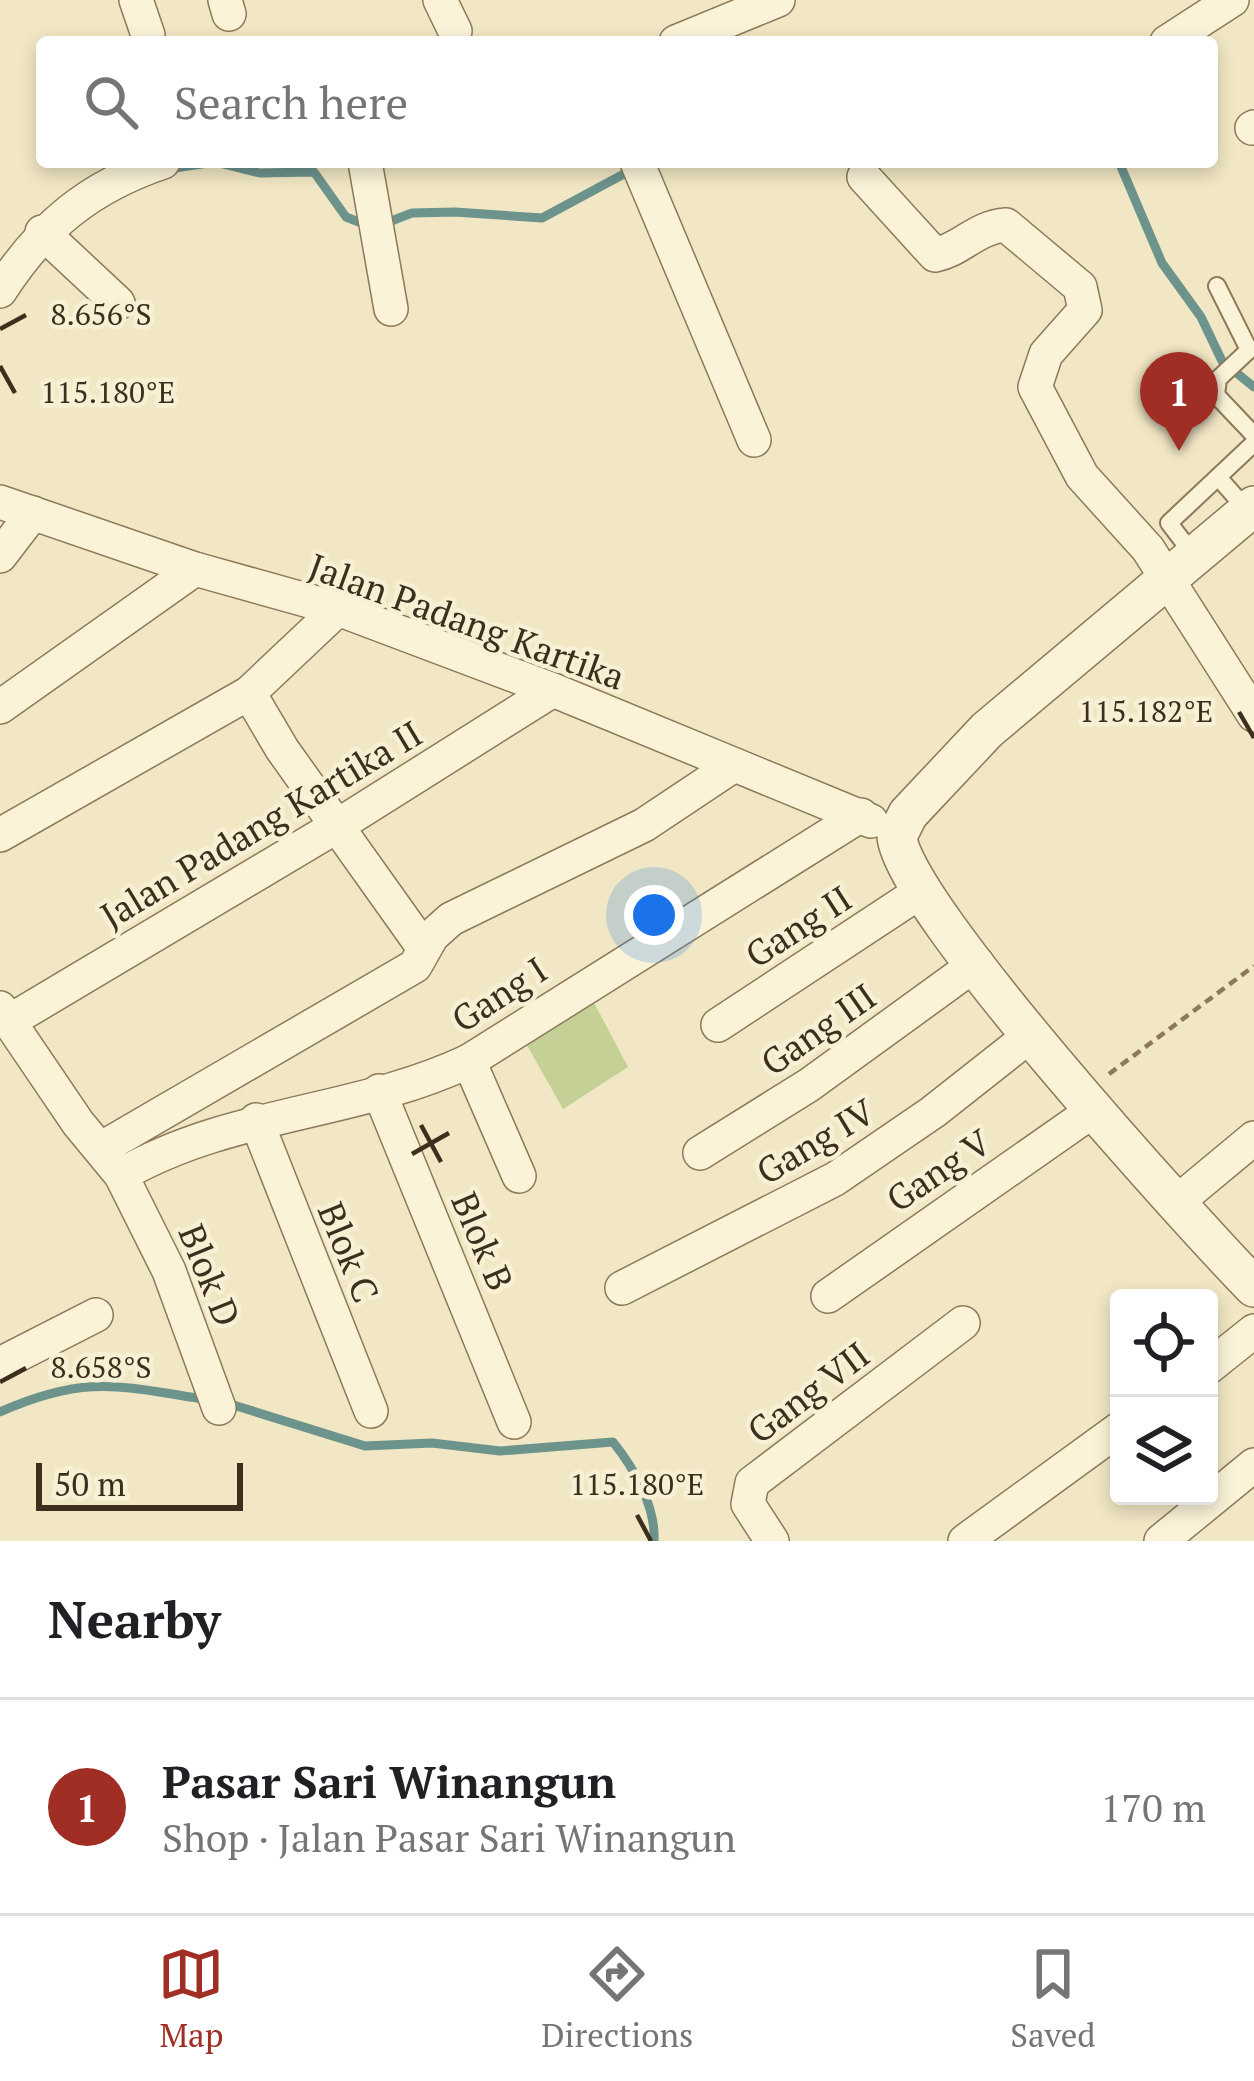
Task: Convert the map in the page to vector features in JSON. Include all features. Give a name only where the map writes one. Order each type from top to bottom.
[{"type":"street","points":[[136,0],[148,35]]},
{"type":"street","points":[[440,0],[454,31]]},
{"type":"street","points":[[691,36],[778,0]]},
{"type":"street","points":[[1176,36],[1232,0]]},
{"type":"street","points":[[0,291],[42,232],[102,187],[148,168]]},
{"type":"street","points":[[366,168],[391,309]]},
{"type":"street","points":[[640,168],[754,440]]},
{"type":"street","points":[[864,176],[935,255],[944,255],[971,233],[1006,225],[1079,287],[1085,310],[1046,354],[1035,387],[1082,476],[1148,549],[1182,570],[1254,715]]},
{"type":"street","points":[[42,232],[118,302]]},
{"type":"street","name":"Jalan Padang Kartika","points":[[0,502],[195,568],[338,609],[553,689],[730,766],[861,815],[897,836]]},
{"type":"street","points":[[1251,509],[987,730],[908,814],[897,836],[898,849],[920,892],[1032,1034],[1254,1287]]},
{"type":"street","points":[[0,556],[33,513]]},
{"type":"street","points":[[0,707],[195,568]]},
{"type":"street","points":[[0,835],[249,693],[338,609]]},
{"type":"street","name":"Jalan Padang Kartika II","points":[[4,1015],[337,826],[553,689]]},
{"type":"street","points":[[249,693],[423,947]]},
{"type":"street","points":[[122,1161],[415,966],[423,947],[469,908],[644,825],[730,766]]},
{"type":"street","name":"Gang I","points":[[122,1161],[256,1120],[379,1091],[469,1061],[861,815]]},
{"type":"street","name":"Gang II","points":[[718,1025],[920,892]]},
{"type":"street","name":"Gang III","points":[[700,1153],[809,1085],[977,963]]},
{"type":"street","name":"Blok D","points":[[4,1015],[122,1161],[220,1408]]},
{"type":"street","name":"Gang IV","points":[[622,1288],[835,1179],[933,1112],[1032,1034]]},
{"type":"street","points":[[469,1061],[519,1176]]},
{"type":"street","name":"Blok B","points":[[379,1091],[514,1422]]},
{"type":"street","name":"Gang V","points":[[828,1296],[1087,1102]]},
{"type":"street","name":"Blok C","points":[[256,1120],[371,1412]]},
{"type":"street","points":[[1177,1202],[1254,1138]]},
{"type":"street","points":[[0,1364],[96,1315]]},
{"type":"street","name":"Gang VII","points":[[772,1541],[748,1504],[752,1483],[963,1323]]},
{"type":"street","points":[[1218,1359],[1254,1331]]},
{"type":"street","points":[[965,1541],[1012,1501],[1110,1435]]},
{"type":"street","points":[[1161,1541],[1254,1465]]},
{"type":"lane","points":[[1182,570],[1168,523],[1254,439],[1216,395],[1224,373],[1248,346],[1217,286]]},
{"type":"lane","points":[[1218,477],[1251,509]]},
{"type":"path","points":[[1087,1102],[1254,966]]},
{"type":"green space","points":[[582,980],[628,1067],[563,1109],[516,1026]]},
{"type":"waterway","points":[[168,169],[175,168]]},
{"type":"waterway","points":[[240,168],[260,173],[314,172],[346,217],[369,226]]},
{"type":"waterway","points":[[386,223],[412,213],[542,218],[635,168]]},
{"type":"waterway","points":[[1122,168],[1162,263],[1201,317],[1222,361],[1254,387]]},
{"type":"waterway","points":[[0,1412],[58,1392],[105,1386],[210,1400]]},
{"type":"waterway","points":[[227,1403],[365,1446],[432,1443],[500,1451],[613,1442],[642,1488],[654,1541]]},
{"type":"place","name":"Pasar Sari Winangun","points":[[1179,451]]}]
